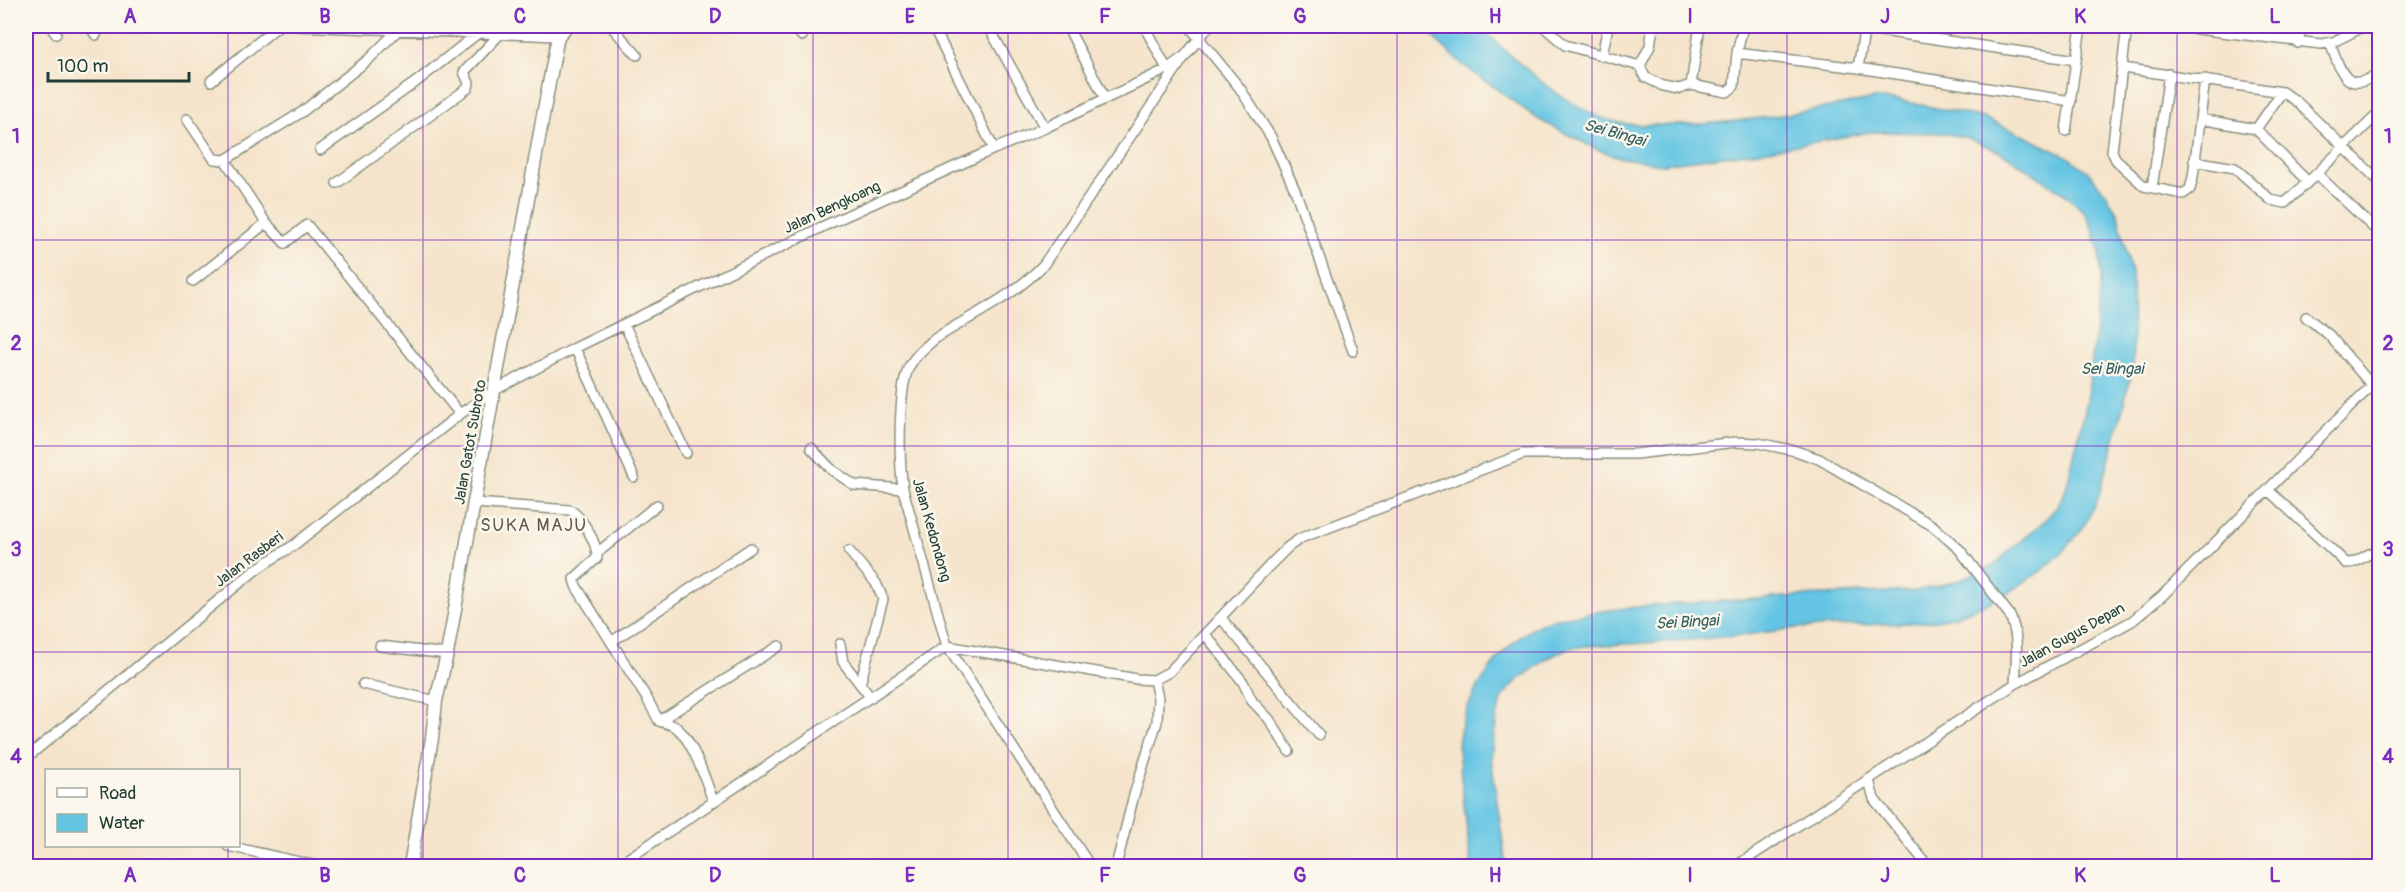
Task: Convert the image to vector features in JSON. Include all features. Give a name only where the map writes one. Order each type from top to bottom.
[{"type":"main road","points":[[558,36],[567,26]]},
{"type":"main road","name":"Jalan Gatot Subroto","points":[[410,867],[436,701],[447,654],[495,390],[513,276],[558,36]]},
{"type":"street","points":[[89,26],[96,35]]},
{"type":"street","points":[[211,81],[278,26]]},
{"type":"street","points":[[296,26],[558,36]]},
{"type":"street","points":[[611,26],[637,54]]},
{"type":"street","points":[[793,26],[802,36]]},
{"type":"street","points":[[933,26],[994,149]]},
{"type":"street","points":[[988,26],[1045,128]]},
{"type":"street","points":[[1067,26],[1105,98]]},
{"type":"street","points":[[1144,26],[1167,69]]},
{"type":"street","points":[[1189,26],[1239,87],[1271,136],[1299,201],[1353,351]]},
{"type":"street","name":"Jalan Kedondong","points":[[1090,867],[948,646],[903,489],[901,474],[903,396],[909,368],[925,347],[1011,292],[1031,278],[1044,264],[1185,56],[1209,26]]},
{"type":"street","points":[[1543,26],[1565,45],[1640,66]]},
{"type":"street","points":[[1602,56],[1608,26]]},
{"type":"street","points":[[1640,66],[1650,46],[1653,26]]},
{"type":"street","points":[[1691,85],[1700,26]]},
{"type":"street","points":[[1640,66],[1645,77],[1655,83],[1679,89],[1691,85],[1727,93],[1735,82],[1737,53],[1743,26]]},
{"type":"street","points":[[1848,26],[1865,26],[2076,60]]},
{"type":"street","points":[[1858,68],[1865,26]]},
{"type":"street","points":[[2066,130],[2081,26]]},
{"type":"street","points":[[2127,26],[2112,151],[2116,160],[2141,184],[2183,194],[2192,184],[2205,79]]},
{"type":"street","points":[[2172,26],[2298,43],[2330,43],[2365,26]]},
{"type":"street","points":[[2298,43],[2301,26]]},
{"type":"street","points":[[187,119],[214,159],[225,160],[302,112],[369,59],[401,29]]},
{"type":"street","points":[[320,150],[416,82],[477,34]]},
{"type":"street","points":[[337,183],[468,88],[469,83],[464,72],[500,34]]},
{"type":"street","points":[[2330,43],[2340,71],[2348,79],[2354,81],[2368,79],[2379,72]]},
{"type":"street","points":[[1737,53],[1858,68],[2071,101]]},
{"type":"street","name":"Jalan Bengkoang","points":[[495,390],[574,348],[826,225],[1045,128],[1167,69],[1185,56]]},
{"type":"street","points":[[2123,68],[2282,92],[2295,100],[2379,182]]},
{"type":"street","points":[[2152,188],[2169,74]]},
{"type":"street","points":[[2256,129],[2282,92]]},
{"type":"street","points":[[2194,161],[2235,168],[2271,200],[2280,204],[2285,203],[2379,114]]},
{"type":"street","points":[[2200,118],[2256,129],[2308,182]]},
{"type":"street","points":[[225,160],[266,223],[285,243],[307,225],[460,414]]},
{"type":"street","points":[[2317,174],[2379,234]]},
{"type":"street","points":[[193,281],[266,223]]},
{"type":"street","points":[[2306,317],[2329,335],[2379,395]]},
{"type":"street","points":[[624,324],[686,453]]},
{"type":"street","points":[[574,348],[634,477]]},
{"type":"street","name":"Jalan Gugus Depan","points":[[1736,867],[2015,684],[2132,621],[2162,596],[2379,377]]},
{"type":"street","name":"Jalan Rasberi","points":[[26,758],[258,568],[294,545],[460,414],[495,390]]},
{"type":"street","points":[[617,867],[948,646],[1070,669],[1154,680],[1169,672],[1281,553],[1301,538],[1523,454],[1636,454],[1736,442],[1758,443],[1796,451],[1819,459],[1860,481],[1933,526],[1960,550],[2013,622],[2017,645],[2015,684]]},
{"type":"street","points":[[811,448],[832,470],[855,485],[903,489]]},
{"type":"street","points":[[2268,490],[2346,563],[2355,563],[2373,551],[2379,551]]},
{"type":"street","points":[[474,503],[573,511],[580,517],[594,543],[597,558],[574,579],[576,586],[659,721],[674,726],[681,732],[690,747],[713,801]]},
{"type":"street","points":[[597,553],[657,505]]},
{"type":"street","points":[[611,642],[751,548]]},
{"type":"street","points":[[849,551],[876,583],[883,599],[860,684]]},
{"type":"street","points":[[1221,618],[1319,735]]},
{"type":"street","points":[[1205,634],[1243,682],[1252,701],[1269,719],[1289,751]]},
{"type":"street","points":[[840,644],[843,662],[871,698]]},
{"type":"street","points":[[380,646],[447,654]]},
{"type":"street","points":[[659,721],[779,646]]},
{"type":"street","points":[[1116,867],[1156,722],[1158,698],[1154,680]]},
{"type":"street","points":[[363,684],[436,701]]},
{"type":"street","points":[[1869,780],[1874,799],[1928,867]]},
{"type":"street","points":[[232,847],[317,867]]},
{"type":"water","name":"Sei Bingai","points":[[1421,26],[1479,26],[1525,68],[1561,96],[1598,116],[1622,123],[1654,125],[1718,123],[1875,99],[1898,100],[1984,118],[2068,157],[2087,171],[2105,192],[2118,214],[2132,277],[2133,367],[2113,447],[2097,502],[2082,529],[2063,552],[2044,569],[2002,597],[1956,616],[1926,622],[1796,628],[1666,642],[1586,646],[1566,649],[1548,658],[1516,682],[1503,697],[1497,716],[1491,757],[1506,866],[1471,866],[1458,750],[1460,732],[1474,694],[1497,660],[1527,632],[1543,623],[1565,617],[1663,605],[1915,591],[1954,582],[1992,566],[2043,522],[2057,507],[2066,489],[2087,401],[2101,285],[2100,253],[2085,213],[2065,194],[2004,154],[1968,138],[1943,133],[1871,132],[1769,150],[1663,164],[1622,158],[1596,149],[1538,119],[1463,65]]},
{"type":"district","name":"SUKA MAJU","points":[[534,525]]}]
